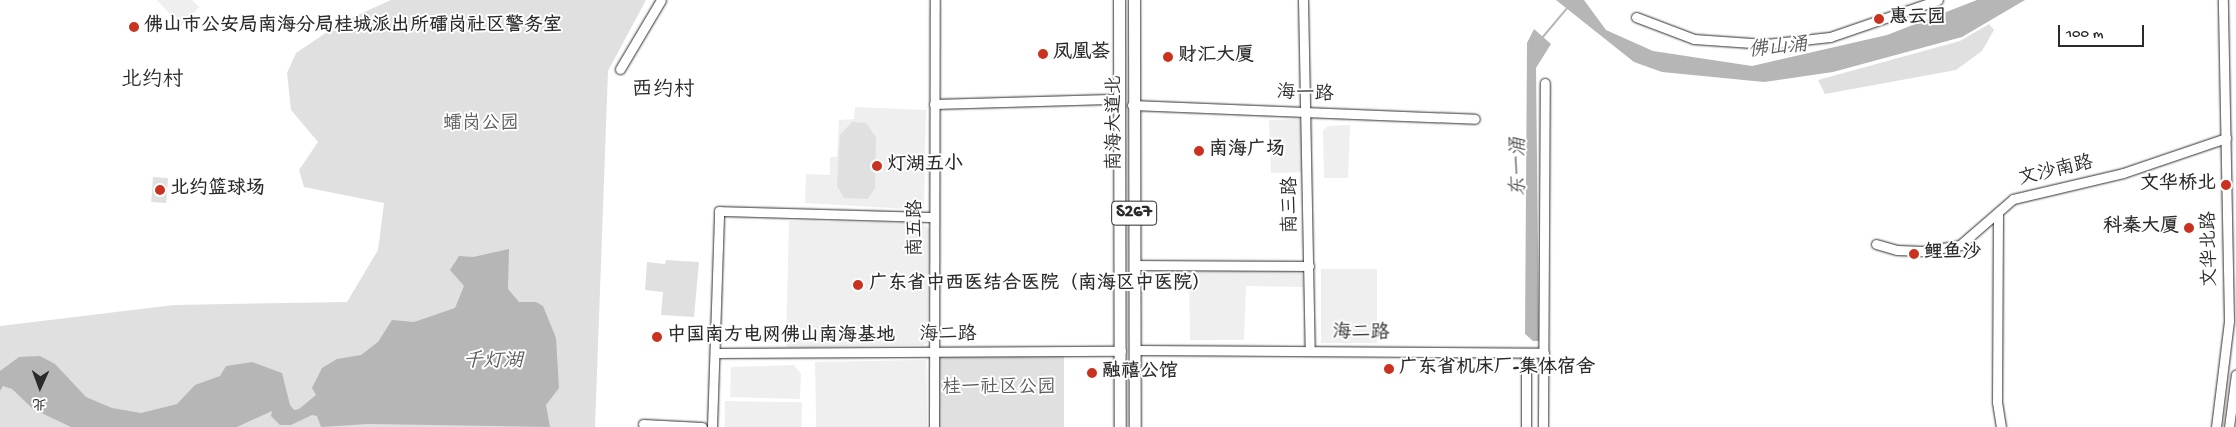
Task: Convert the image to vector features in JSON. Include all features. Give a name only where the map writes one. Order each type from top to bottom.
[{"type":"highway","name":"南海大道北","points":[[1119,0],[1120,427]]},
{"type":"highway","name":"南海大道北","points":[[1134,0],[1132,105],[1134,427]]},
{"type":"street","points":[[620,69],[661,0]]},
{"type":"street","name":"南五路","points":[[934,427],[935,0]]},
{"type":"street","name":"南三路","points":[[1303,0],[1308,111],[1310,350]]},
{"type":"street","points":[[1636,17],[1694,39],[1766,44],[1830,36],[1895,18],[1938,0]]},
{"type":"street","points":[[2219,0],[2221,58],[2225,70]]},
{"type":"street","points":[[2223,0],[2225,70]]},
{"type":"street","name":"文华北路","points":[[2216,427],[2233,321],[2225,70]]},
{"type":"street","points":[[1543,427],[1545,83]]},
{"type":"street","points":[[934,104],[1118,99]]},
{"type":"street","name":"海一路","points":[[1132,105],[1475,119]]},
{"type":"street","name":"文沙南路","points":[[1876,244],[1897,250],[1923,251],[1960,245],[2013,199],[2123,173],[2226,138]]},
{"type":"street","points":[[712,427],[719,211],[934,217]]},
{"type":"street","points":[[1998,213],[1997,402],[2001,427]]},
{"type":"street","points":[[1134,266],[1308,266]]},
{"type":"street","name":"海二路","points":[[1135,350],[1544,353]]},
{"type":"street","name":"海二路","points":[[715,353],[1120,351]]},
{"type":"street","points":[[1526,354],[1526,427]]},
{"type":"street","points":[[2229,427],[2236,374]]},
{"type":"street","points":[[643,424],[702,427]]},
{"type":"shaded area","points":[[157,0],[192,0],[199,7],[181,26]]},
{"type":"shaded area","name":"灯湖五小","points":[[855,107],[926,110],[924,210],[805,203],[806,174],[830,175],[830,157],[837,157],[839,120],[854,119]]},
{"type":"shaded area","points":[[1303,119],[1305,172],[1271,173],[1269,120]]},
{"type":"shaded area","points":[[1350,125],[1348,178],[1324,178],[1323,131],[1328,126]]},
{"type":"shaded area","name":"广东省中西医结合医院（南海区中医院）","points":[[789,221],[921,223],[930,229],[928,342],[923,345],[789,348],[786,344]]},
{"type":"shaded area","points":[[1302,269],[1303,287],[1246,286],[1244,340],[1190,340],[1189,271]]},
{"type":"shaded area","points":[[1321,269],[1377,269],[1377,343],[1321,343]]},
{"type":"shaded area","points":[[926,360],[927,427],[816,427],[815,362]]},
{"type":"shaded area","points":[[794,365],[801,374],[800,399],[730,397],[731,367]]},
{"type":"shaded area","points":[[725,401],[802,402],[802,427],[725,427]]},
{"type":"green space","name":"𧒽岗公园","points":[[391,0],[646,0],[608,71],[595,427],[0,427],[0,326],[174,305],[347,302],[378,250],[384,203],[304,187],[299,170],[318,142],[291,110],[287,73],[296,53],[342,22]]},
{"type":"green space","points":[[1989,24],[1994,30],[1982,51],[1956,70],[1825,94],[1818,80],[1960,41]]},
{"type":"green space","points":[[852,122],[866,123],[876,137],[875,188],[868,199],[844,198],[837,186],[840,135]]},
{"type":"green space","name":"北约篮球场","points":[[153,177],[168,178],[166,203],[151,202]]},
{"type":"green space","points":[[666,260],[699,262],[694,317],[661,315],[663,292],[645,290],[647,262],[665,264]]},
{"type":"green space","name":"桂一社区公园","points":[[933,351],[1064,351],[1064,427],[933,427]]},
{"type":"water","points":[[1556,0],[1584,0],[1606,30],[1653,51],[1752,66],[1887,35],[1977,0],[2025,0],[1962,37],[1833,72],[1764,82],[1662,72],[1634,62]]},
{"type":"water","points":[[1534,29],[1551,44],[1536,68],[1539,341],[1533,341],[1525,334],[1527,43]]},
{"type":"water","name":"千灯湖","points":[[509,249],[508,289],[519,302],[536,302],[543,306],[556,338],[559,388],[546,405],[550,427],[368,424],[321,427],[317,416],[312,415],[291,425],[280,425],[271,416],[272,411],[237,427],[71,427],[33,409],[12,389],[3,386],[0,391],[0,371],[19,357],[40,356],[55,364],[86,397],[112,408],[141,413],[177,404],[195,385],[220,376],[226,366],[252,362],[282,373],[290,405],[294,410],[299,409],[316,395],[312,388],[322,368],[337,359],[361,355],[378,342],[392,320],[414,322],[455,308],[464,286],[450,270],[459,256],[473,257]]},
{"type":"waterway","name":"东一涌","points":[[1542,38],[1568,7]]},
{"type":"place","name":"惠云园","points":[[1879,19]]},
{"type":"place","name":"佛山市公安局南海分局桂城派出所礌岗社区警务室","points":[[134,27]]},
{"type":"place","name":"凤凰荟","points":[[1043,54]]},
{"type":"place","name":"财汇大厦","points":[[1168,57]]},
{"type":"place","name":"南海广场","points":[[1199,151]]},
{"type":"place","name":"灯湖五小","points":[[877,166]]},
{"type":"place","name":"文华桥北","points":[[2226,185]]},
{"type":"place","name":"北约篮球场","points":[[160,190]]},
{"type":"place","name":"科秦大厦","points":[[2189,228]]},
{"type":"place","name":"鲤鱼沙","points":[[1914,254]]},
{"type":"place","name":"广东省中西医结合医院（南海区中医院）","points":[[858,285]]},
{"type":"place","name":"中国南方电网佛山南海基地","points":[[657,337]]},
{"type":"place","name":"广东省机床厂-集体宿舍","points":[[1389,369]]},
{"type":"place","name":"融禧公馆","points":[[1092,373]]},
{"type":"district","name":"北约村","points":[[152,82]]},
{"type":"district","name":"西约村","points":[[663,92]]},
{"type":"water label","name":"佛山涌","points":[[1778,49]]}]
